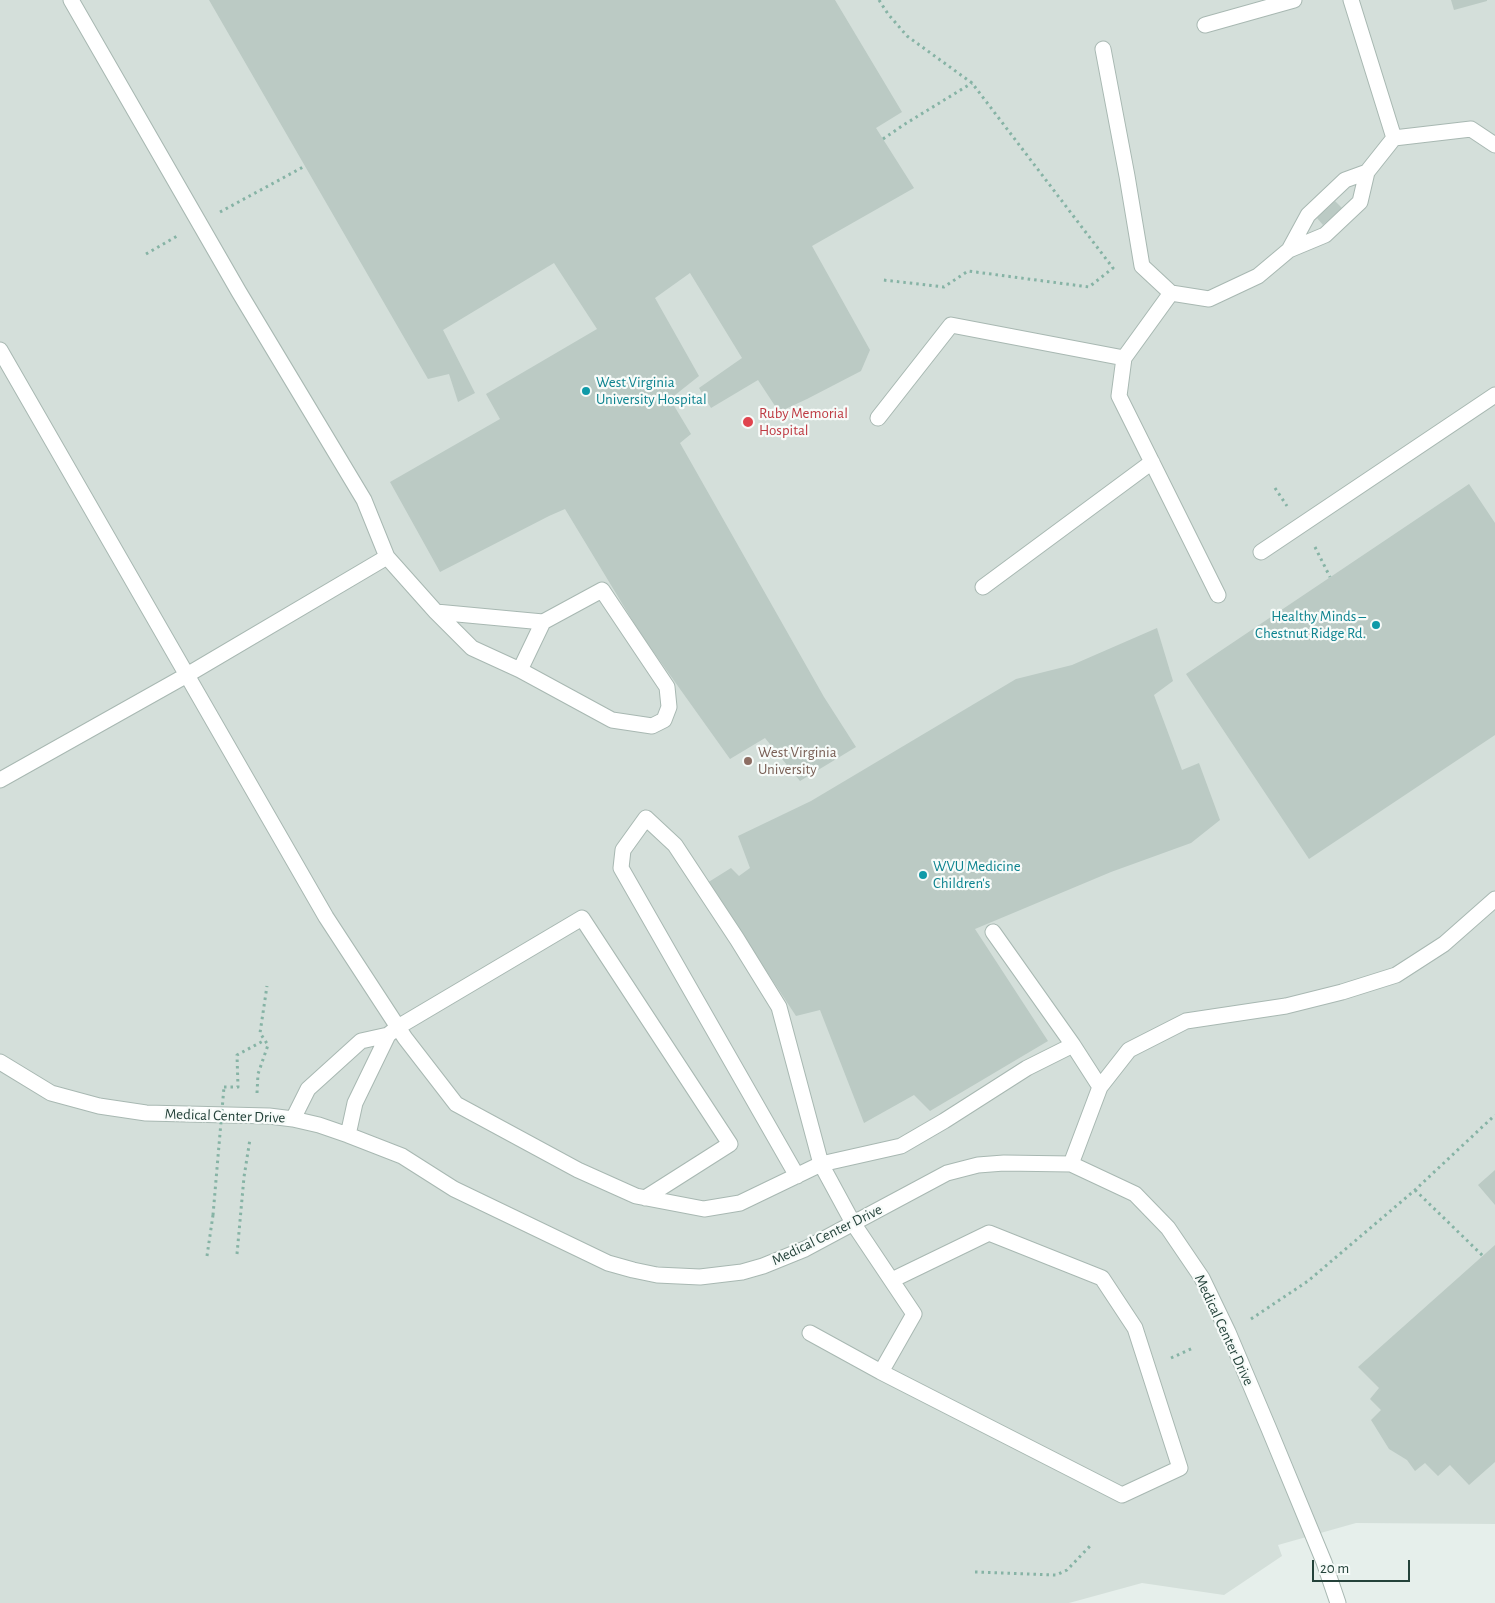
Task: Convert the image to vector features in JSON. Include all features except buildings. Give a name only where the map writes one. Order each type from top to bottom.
[{"type":"street","points":[[71,0],[234,284],[364,500],[388,557],[436,612],[472,648],[520,670],[612,720],[652,726],[664,720],[669,707],[667,687],[602,590],[543,622],[436,612]]},
{"type":"street","points":[[1205,25],[1294,0]]},
{"type":"street","points":[[1351,0],[1394,138]]},
{"type":"street","points":[[1103,49],[1142,266],[1170,293],[1209,299],[1258,276],[1289,250],[1325,235],[1360,202],[1367,172],[1394,138],[1471,129],[1495,145]]},
{"type":"street","points":[[1289,250],[1308,215],[1345,180],[1367,172]]},
{"type":"street","points":[[1170,293],[1124,358],[1119,396],[1218,596]]},
{"type":"street","points":[[878,418],[951,325],[1124,358]]},
{"type":"street","points":[[0,350],[393,1031],[456,1104],[578,1170],[636,1196],[704,1209],[740,1204],[821,1164],[901,1146],[1027,1068],[1073,1046]]},
{"type":"street","points":[[1261,552],[1495,395]]},
{"type":"street","points":[[983,587],[1152,462]]},
{"type":"street","points":[[0,780],[187,675],[388,557]]},
{"type":"street","points":[[520,670],[543,622]]},
{"type":"street","points":[[797,1176],[622,868],[623,850],[646,818],[675,845],[779,1007],[821,1164],[853,1223],[914,1314],[881,1372]]},
{"type":"street","points":[[1071,1164],[1100,1087],[1130,1050],[1186,1021],[1286,1006],[1342,992],[1396,975],[1444,944],[1495,899]]},
{"type":"street","points":[[293,1119],[308,1089],[361,1041],[393,1031],[582,918],[730,1144],[645,1198]]},
{"type":"street","points":[[993,932],[1100,1087]]},
{"type":"street","points":[[348,1135],[355,1103],[393,1031]]},
{"type":"street","name":"Medical Center Drive","points":[[0,1062],[51,1093],[99,1106],[146,1113],[254,1115],[293,1119],[319,1125],[402,1156],[454,1189],[608,1263],[657,1275],[700,1277],[742,1272],[763,1266],[805,1249],[947,1173],[978,1165],[1004,1163],[1071,1164],[1134,1194],[1168,1228],[1202,1278],[1270,1428],[1324,1562],[1338,1603]]},
{"type":"street","points":[[810,1333],[881,1372],[1122,1496],[1180,1468],[1135,1328],[1102,1278],[989,1233],[892,1280]]},
{"type":"path","points":[[880,0],[888,14],[907,36],[972,83],[1113,268],[1089,287],[968,271],[944,287],[883,280]]},
{"type":"path","points":[[883,139],[972,83]]},
{"type":"path","points":[[219,213],[305,166]]},
{"type":"path","points":[[146,254],[182,234]]},
{"type":"path","points":[[1275,488],[1292,513]]},
{"type":"path","points":[[1315,547],[1330,577]]},
{"type":"path","points":[[256,1098],[258,1074],[268,1044],[260,1033],[267,986]]},
{"type":"path","points":[[207,1256],[214,1215],[224,1087],[238,1087],[237,1055],[265,1040]]},
{"type":"path","points":[[1251,1319],[1308,1281],[1415,1190],[1495,1115]]},
{"type":"path","points":[[237,1254],[244,1178],[251,1134]]},
{"type":"path","points":[[1415,1190],[1483,1256]]},
{"type":"path","points":[[975,1572],[1056,1575],[1067,1570],[1091,1545]]},
{"type":"shaded area","name":"West Virginia University","points":[[0,0],[1495,0],[1495,1524],[1356,1523],[1278,1545],[1282,1556],[1224,1595],[1142,1583],[1069,1603],[0,1603]]},
{"type":"place","name":"West Virginia University Hospital","points":[[586,391]]},
{"type":"place","name":"Ruby Memorial Hospital","points":[[748,422]]},
{"type":"place","name":"Healthy Minds – Chestnut Ridge Rd.","points":[[1376,625]]},
{"type":"place","name":"West Virginia University","points":[[748,761]]},
{"type":"place","name":"WVU Medicine Children's","points":[[923,875]]}]
